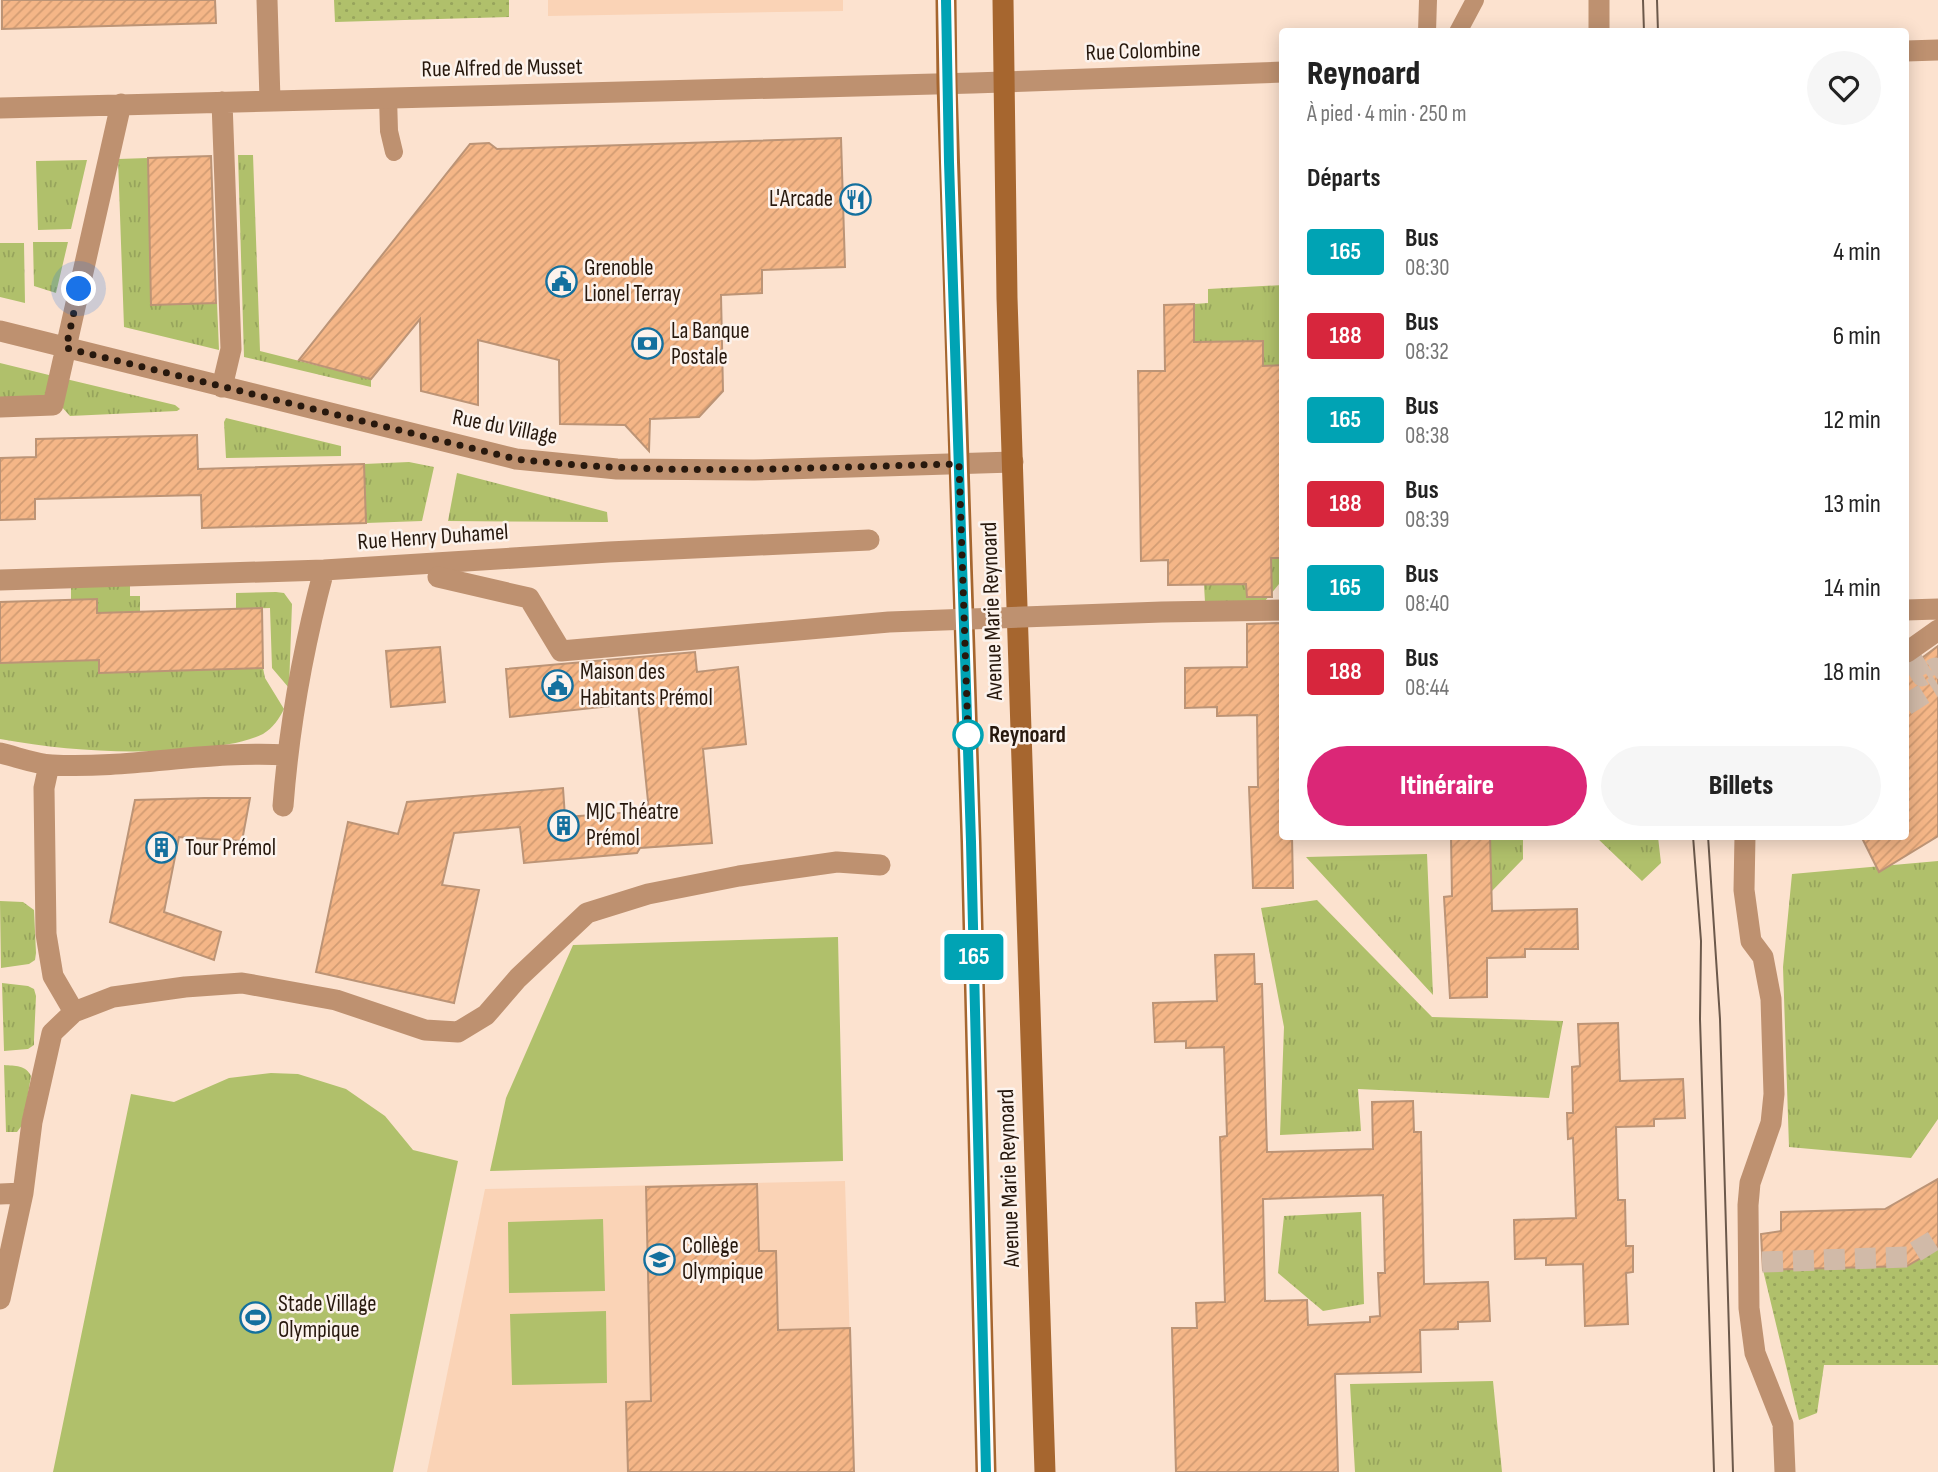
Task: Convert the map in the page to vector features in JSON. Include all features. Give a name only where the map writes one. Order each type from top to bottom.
[{"type":"main road","name":"Avenue Marie Reynoard","points":[[946,0],[972,854],[986,1472]]},
{"type":"main road","name":"Avenue Marie Reynoard","points":[[1003,0],[1007,298],[1045,1472]]},
{"type":"street","points":[[267,0],[270,100]]},
{"type":"street","points":[[1599,0],[1600,28]]},
{"type":"street","points":[[1909,51],[1938,50]]},
{"type":"street","name":"Rue Colombine","points":[[1005,81],[1279,72]]},
{"type":"street","name":"Rue Alfred de Musset","points":[[0,108],[1005,81]]},
{"type":"street","points":[[222,102],[231,349],[222,387]]},
{"type":"street","points":[[0,407],[53,405],[121,104]]},
{"type":"street","name":"Rue du Village","points":[[0,331],[516,459],[617,469],[754,470],[1013,462]]},
{"type":"street","name":"Rue Henry Duhamel","points":[[0,580],[324,570],[433,570],[621,551],[869,540]]},
{"type":"street","points":[[283,806],[287,755],[310,621],[324,570]]},
{"type":"street","points":[[433,570],[529,598],[561,651],[889,622],[1161,611],[1279,610]]},
{"type":"street","points":[[1909,610],[1938,609]]},
{"type":"street","points":[[1909,652],[1938,630]]},
{"type":"street","points":[[0,753],[49,765],[113,766],[256,753],[287,755]]},
{"type":"street","points":[[49,765],[44,788],[46,934],[52,976],[74,1012]]},
{"type":"street","points":[[1745,840],[1744,890],[1751,942],[1763,957],[1771,999],[1774,1094],[1771,1123],[1750,1183],[1749,1308],[1755,1353],[1783,1424],[1785,1472]]},
{"type":"street","points":[[0,1299],[23,1193],[32,1122],[52,1033],[74,1012],[113,997],[185,987],[243,973],[425,1030],[458,1032],[486,1015],[518,978],[587,913],[648,894],[739,876],[837,862],[880,865]]},
{"type":"street","points":[[0,1194],[23,1193]]},
{"type":"lane","points":[[1427,28],[1428,0]]},
{"type":"lane","points":[[1460,28],[1475,0]]},
{"type":"lane","points":[[388,97],[389,131],[394,152]]},
{"type":"shaded area","points":[[548,0],[843,0],[843,11],[548,16]]},
{"type":"shaded area","name":"Collège Olympique","points":[[845,1181],[854,1472],[427,1472],[485,1189]]},
{"type":"green space","points":[[334,0],[509,0],[509,17],[335,22]]},
{"type":"green space","points":[[238,155],[253,155],[260,351],[371,379],[371,387],[244,357]]},
{"type":"green space","points":[[148,158],[151,304],[217,303],[219,350],[124,327],[118,159]]},
{"type":"green space","points":[[87,160],[71,229],[38,230],[36,161]]},
{"type":"green space","points":[[33,242],[68,242],[56,293],[34,286]]},
{"type":"green space","points":[[0,243],[24,243],[25,303],[0,297]]},
{"type":"green space","points":[[1279,285],[1279,365],[1263,366],[1194,342],[1194,304],[1208,303],[1208,289]]},
{"type":"green space","points":[[0,363],[53,376],[47,400],[0,401]]},
{"type":"green space","points":[[66,379],[175,405],[180,409],[70,416],[60,405]]},
{"type":"green space","points":[[226,418],[341,446],[341,456],[226,458]]},
{"type":"green space","points":[[409,462],[434,467],[422,521],[366,523],[364,464]]},
{"type":"green space","points":[[457,473],[607,512],[608,522],[448,521]]},
{"type":"green space","points":[[1271,558],[1279,558],[1279,584],[1265,601],[1205,602],[1204,585],[1271,584]]},
{"type":"green space","points":[[130,583],[130,596],[140,596],[140,612],[97,613],[96,599],[71,600],[71,585]]},
{"type":"green space","points":[[236,593],[284,593],[292,604],[289,688],[272,668],[270,608],[236,609]]},
{"type":"green space","points":[[99,660],[99,673],[263,668],[265,678],[284,709],[270,729],[263,734],[240,742],[208,747],[100,751],[0,739],[0,663]]},
{"type":"green space","points":[[1490,840],[1523,840],[1523,859],[1491,892]]},
{"type":"green space","points":[[1599,840],[1658,840],[1661,863],[1642,881]]},
{"type":"green space","points":[[1427,854],[1433,995],[1306,857]]},
{"type":"green space","points":[[1938,861],[1938,1119],[1911,1158],[1789,1147],[1783,967],[1792,874]]},
{"type":"green space","points":[[1317,900],[1432,1017],[1563,1021],[1549,1098],[1358,1089],[1361,1131],[1280,1135],[1284,1027],[1261,908]]},
{"type":"green space","points":[[0,901],[23,902],[34,910],[36,953],[35,960],[29,964],[1,968]]},
{"type":"green space","points":[[838,937],[843,1161],[490,1171],[506,1098],[573,945]]},
{"type":"green space","points":[[2,983],[34,989],[34,1045],[28,1049],[4,1051]]},
{"type":"green space","points":[[4,1065],[23,1068],[31,1076],[23,1124],[17,1132],[6,1132]]},
{"type":"green space","name":"Stade Village Olympique","points":[[271,1073],[298,1074],[346,1089],[385,1116],[413,1150],[458,1161],[393,1472],[53,1472],[131,1094],[174,1102],[229,1078]]},
{"type":"green space","points":[[1361,1212],[1364,1304],[1323,1311],[1278,1273],[1284,1216]]},
{"type":"green space","points":[[603,1219],[605,1291],[509,1293],[508,1222]]},
{"type":"green space","points":[[1938,1248],[1938,1365],[1824,1365],[1817,1413],[1799,1420],[1763,1270],[1907,1266]]},
{"type":"green space","points":[[606,1311],[607,1383],[512,1385],[510,1314]]},
{"type":"green space","points":[[1493,1381],[1502,1472],[1355,1472],[1350,1384]]},
{"type":"building","points":[[2,0],[215,0],[216,23],[2,29]]},
{"type":"building","name":"Grenoble Lionel Terray","points":[[841,138],[845,267],[762,270],[762,293],[721,295],[723,391],[699,417],[650,419],[649,451],[625,425],[560,424],[559,360],[478,340],[478,405],[421,391],[420,319],[371,379],[299,360],[470,144],[489,143],[497,149]]},
{"type":"building","points":[[211,156],[216,303],[151,305],[148,158]]},
{"type":"building","points":[[1194,304],[1194,342],[1263,341],[1263,366],[1279,365],[1279,558],[1271,558],[1272,597],[1247,597],[1246,584],[1168,585],[1168,560],[1141,561],[1138,371],[1165,371],[1164,305]]},
{"type":"building","points":[[197,435],[198,469],[364,464],[366,523],[202,528],[201,495],[35,499],[35,519],[0,520],[0,458],[36,457],[36,439]]},
{"type":"building","points":[[97,599],[97,613],[262,608],[263,668],[99,673],[99,660],[0,663],[0,602]]},
{"type":"building","points":[[1279,623],[1279,840],[1292,840],[1293,888],[1253,888],[1249,787],[1258,787],[1257,715],[1217,716],[1217,707],[1185,708],[1185,668],[1247,667],[1247,624]]},
{"type":"building","points":[[1938,646],[1938,836],[1879,872],[1863,840],[1909,840],[1909,664]]},
{"type":"building","points":[[440,647],[445,702],[391,707],[386,651]]},
{"type":"building","name":"MJC Théatre Prémol","points":[[695,652],[697,672],[738,667],[746,744],[703,749],[712,843],[640,848],[637,853],[524,863],[520,827],[454,833],[442,885],[479,890],[454,1003],[316,972],[348,822],[398,834],[407,802],[563,788],[565,817],[649,811],[638,703],[510,717],[506,669]]},
{"type":"building","points":[[250,798],[242,841],[179,837],[164,912],[221,932],[214,960],[110,922],[135,800]]},
{"type":"building","points":[[1451,840],[1490,840],[1492,911],[1577,909],[1578,949],[1525,949],[1525,957],[1487,958],[1487,997],[1450,998],[1444,897],[1452,896]]},
{"type":"building","points":[[1254,954],[1255,984],[1262,984],[1267,1152],[1373,1149],[1372,1102],[1413,1101],[1414,1132],[1421,1132],[1424,1284],[1488,1282],[1490,1321],[1458,1322],[1458,1329],[1420,1330],[1421,1372],[1335,1374],[1338,1472],[1176,1472],[1172,1328],[1197,1328],[1196,1303],[1225,1302],[1220,1137],[1227,1136],[1224,1047],[1186,1048],[1186,1041],[1155,1042],[1153,1003],[1217,1001],[1215,955]],"holes":[[[1383,1195],[1385,1273],[1378,1273],[1380,1316],[1370,1317],[1370,1322],[1308,1325],[1307,1300],[1265,1301],[1263,1199]]]},
{"type":"building","points":[[1618,1023],[1620,1081],[1683,1079],[1685,1118],[1654,1119],[1654,1126],[1616,1127],[1618,1200],[1625,1200],[1626,1246],[1633,1246],[1633,1272],[1626,1273],[1628,1324],[1585,1326],[1583,1264],[1546,1265],[1546,1258],[1515,1259],[1514,1220],[1576,1218],[1573,1138],[1568,1139],[1567,1113],[1573,1113],[1572,1067],[1580,1066],[1578,1024]]},
{"type":"building","points":[[1938,1179],[1938,1248],[1907,1266],[1763,1270],[1761,1234],[1781,1231],[1781,1212],[1885,1209]]},
{"type":"building","points":[[757,1184],[759,1251],[776,1251],[778,1330],[850,1328],[854,1472],[628,1472],[626,1402],[651,1401],[646,1187]]},
{"type":"tunnel","points":[[1912,659],[1922,676],[1935,668],[1938,673]]},
{"type":"tunnel","points":[[1909,703],[1938,685]]},
{"type":"tunnel","points":[[1762,1262],[1907,1257],[1938,1238]]},
{"type":"tram line","points":[[1643,0],[1644,28]]},
{"type":"tram line","points":[[1657,0],[1658,28]]},
{"type":"tram line","points":[[1693,840],[1701,941],[1700,1019],[1714,1472]]},
{"type":"tram line","points":[[1708,840],[1720,1019],[1733,1472]]},
{"type":"bus line","name":"165","points":[[946,0],[971,842],[986,1472]]},
{"type":"place","name":"L'Arcade","points":[[856,199]]},
{"type":"place","name":"Grenoble Lionel Terray","points":[[561,281]]},
{"type":"place","name":"La Banque Postale","points":[[648,344]]},
{"type":"place","name":"Maison des Habitants Prémol","points":[[557,685]]},
{"type":"place","name":"Reynoard","points":[[968,735]]},
{"type":"place","name":"MJC Théatre Prémol","points":[[563,825]]},
{"type":"place","name":"Tour Prémol","points":[[162,848]]},
{"type":"place","name":"Collège Olympique","points":[[659,1259]]},
{"type":"place","name":"Stade Village Olympique","points":[[255,1317]]},
{"type":"route","points":[[79,289],[66,348],[516,459],[583,467],[644,469],[754,470],[959,464],[968,735]]}]
